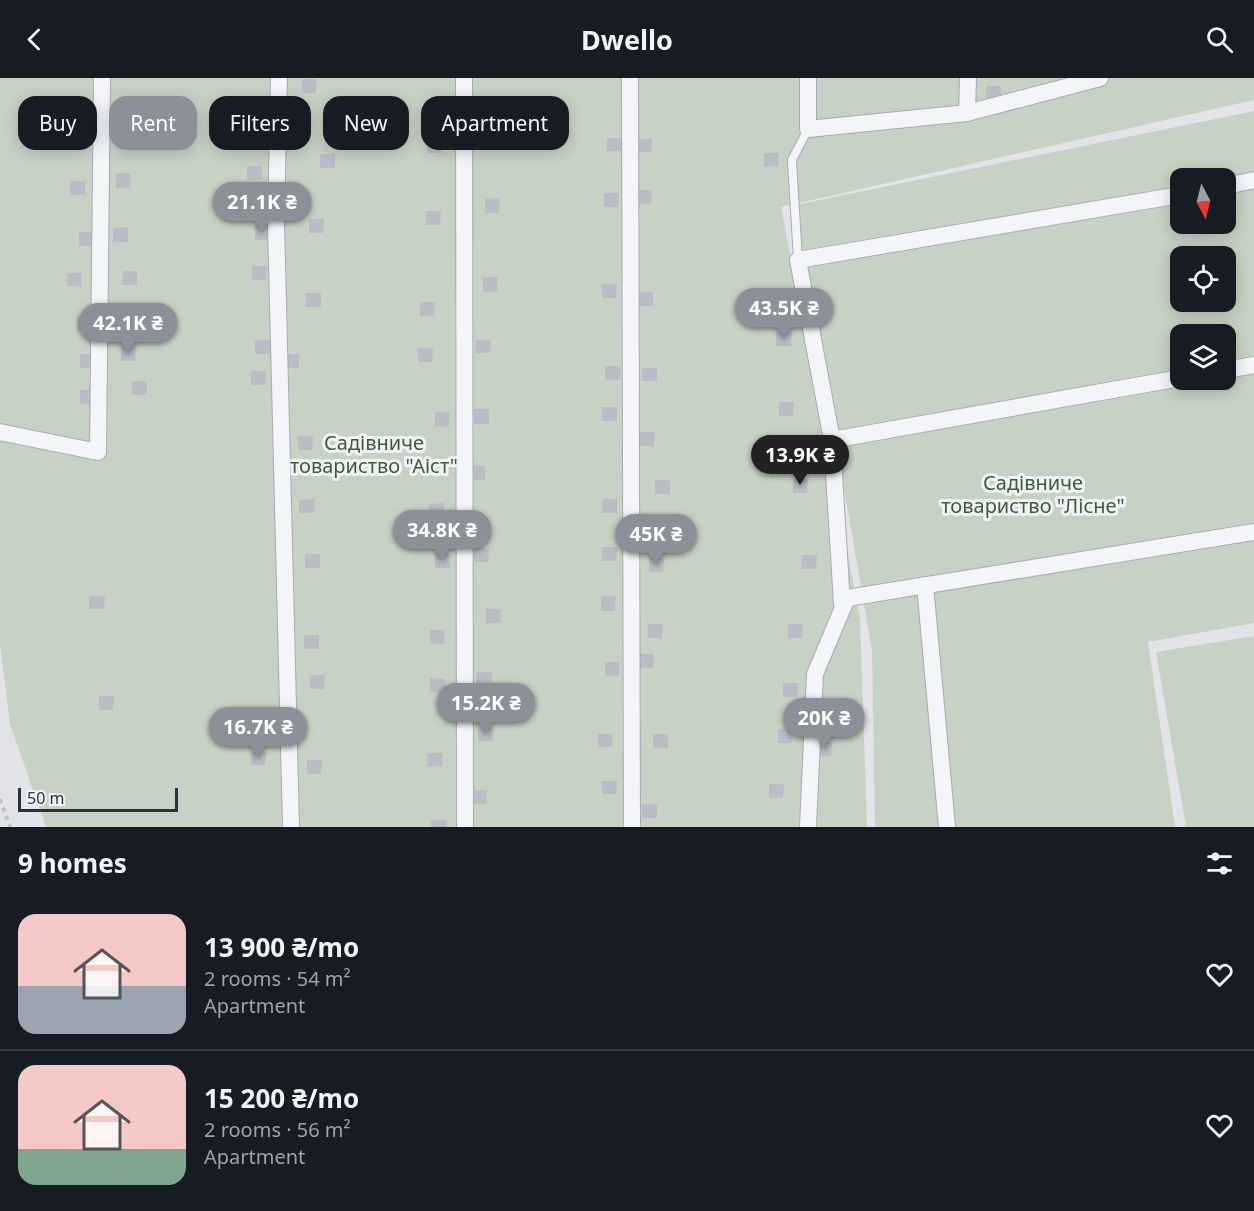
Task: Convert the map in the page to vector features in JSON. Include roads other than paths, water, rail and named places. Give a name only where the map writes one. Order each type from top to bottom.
[{"type":"street","points":[[0,432],[98,452],[102,78]]},
{"type":"street","points":[[279,78],[276,223],[291,827]]},
{"type":"street","points":[[464,78],[465,827]]},
{"type":"street","points":[[630,78],[632,827]]},
{"type":"street","points":[[808,78],[808,129],[967,113],[1100,78]]},
{"type":"street","points":[[967,113],[968,78]]},
{"type":"street","points":[[1236,184],[1254,180]]},
{"type":"street","points":[[842,604],[832,440],[798,260],[1170,197]]},
{"type":"street","points":[[1236,368],[1254,365]]},
{"type":"street","points":[[832,440],[1170,380]]},
{"type":"street","points":[[808,827],[815,674],[842,604],[847,598],[1254,532]]},
{"type":"street","points":[[925,585],[947,827]]},
{"type":"lane","points":[[798,260],[792,160],[808,129]]},
{"type":"park label","name":"Садівниче товариство \"Аіст\"","points":[[374,454]]},
{"type":"park label","name":"Садівниче товариство \"Лісне\"","points":[[1033,494]]}]
